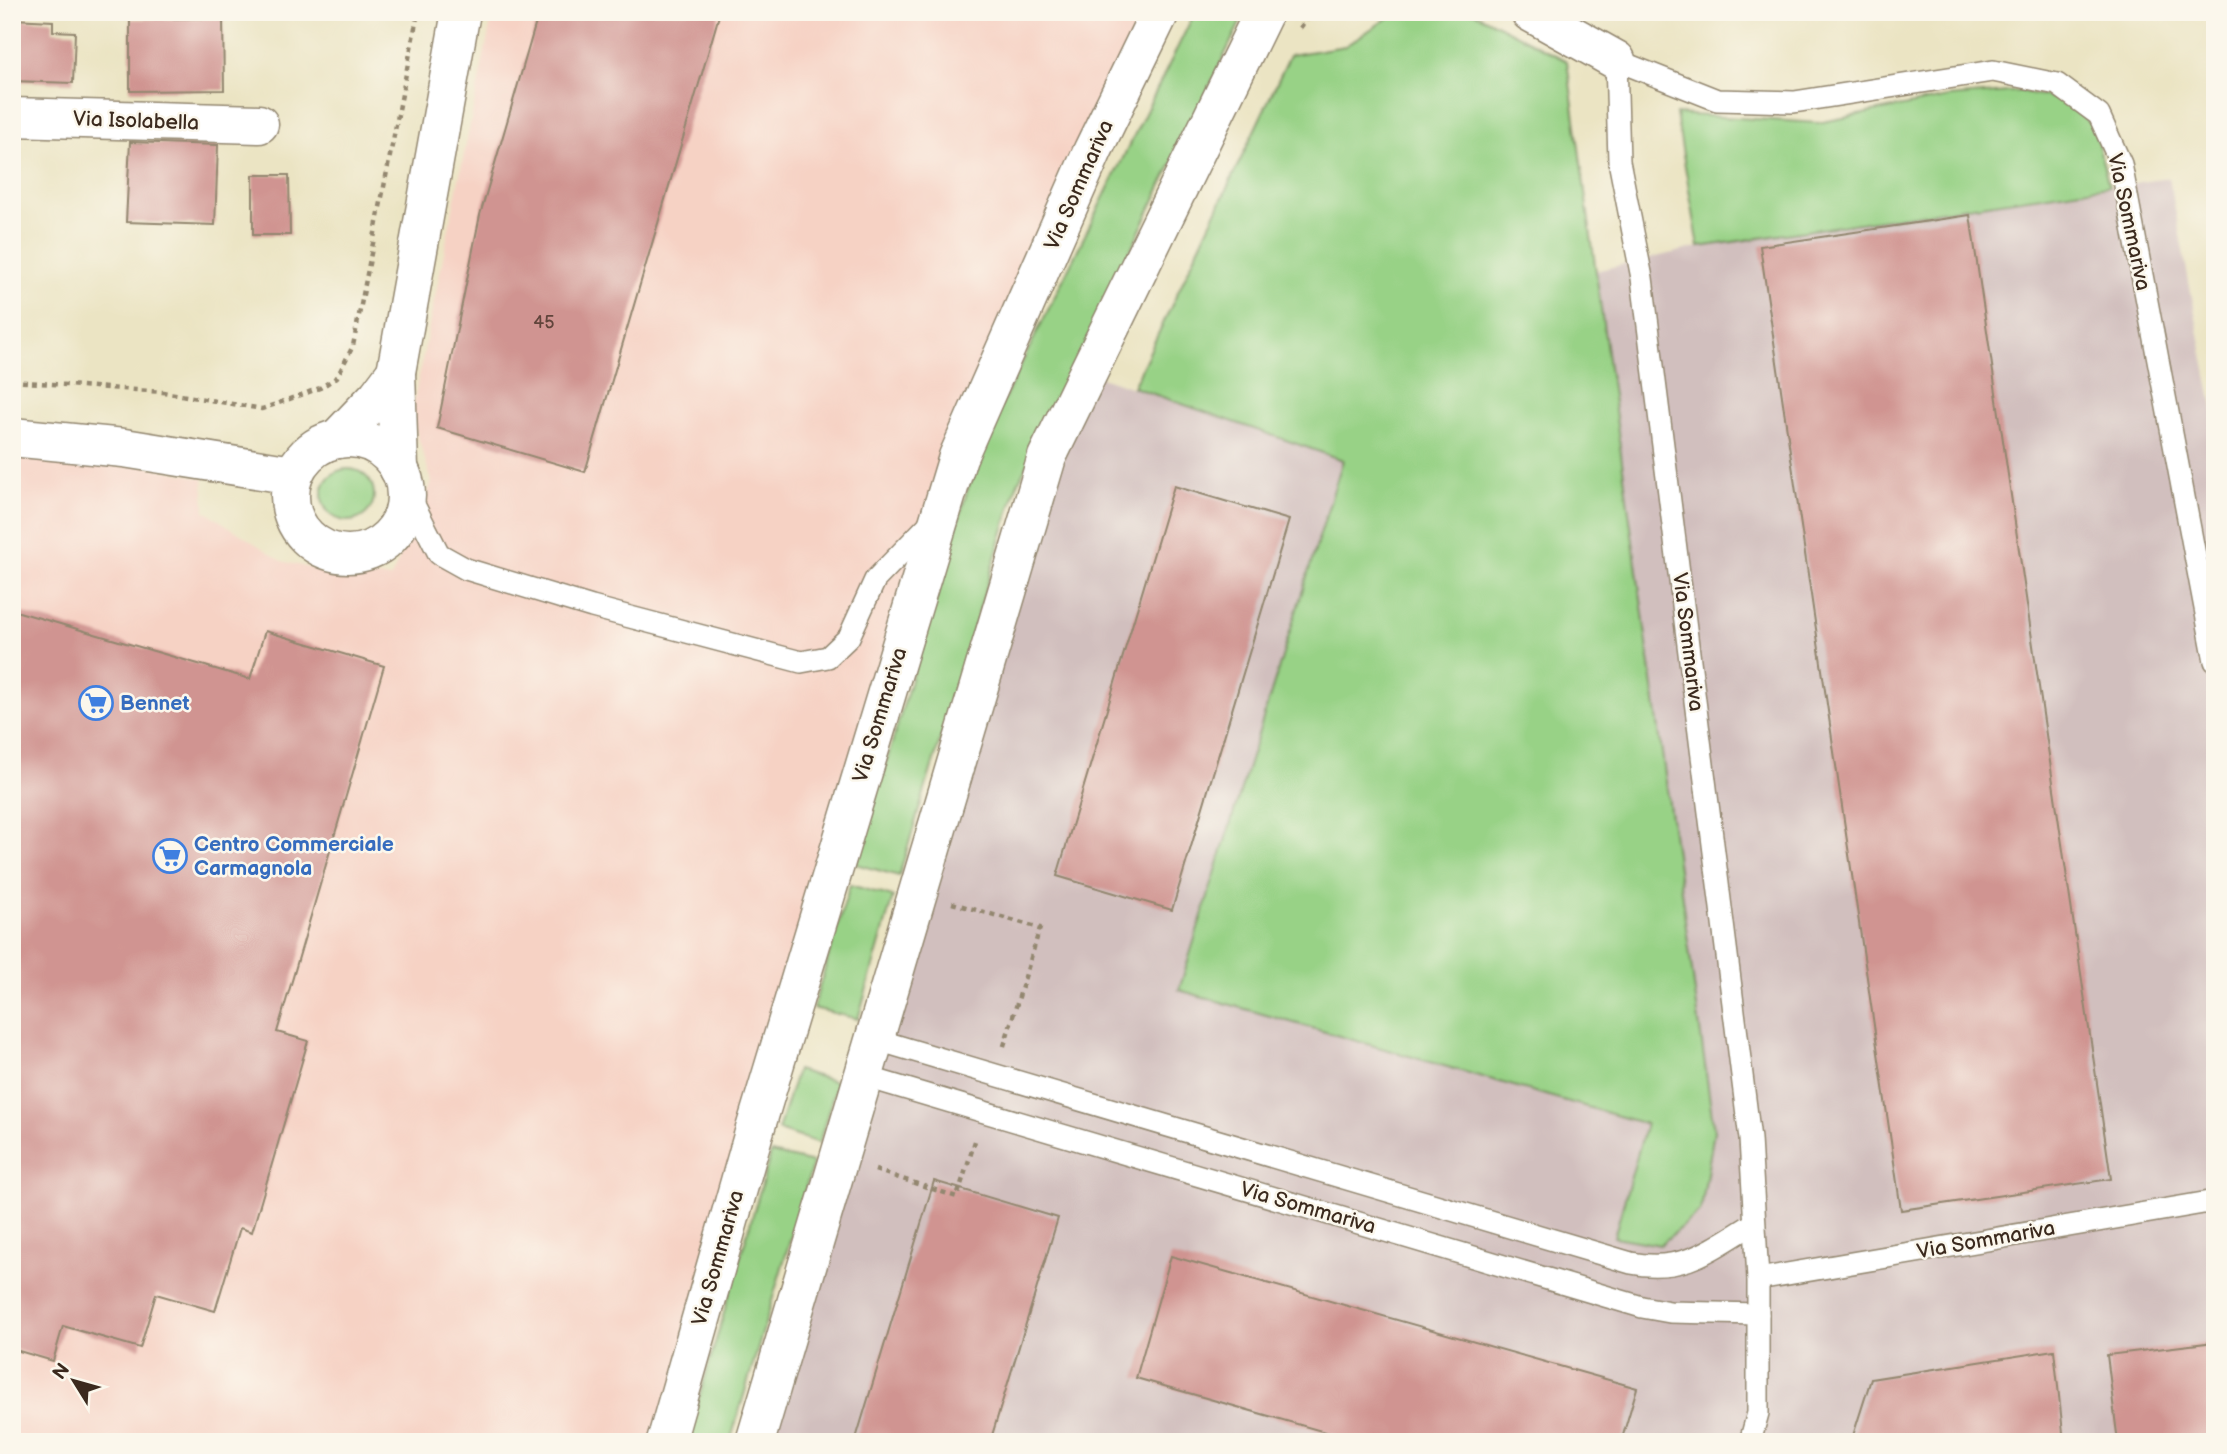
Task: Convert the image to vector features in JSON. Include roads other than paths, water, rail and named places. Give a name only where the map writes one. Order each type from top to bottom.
[{"type":"street","points":[[402,478],[389,454],[374,443],[356,438],[337,439],[318,445],[303,458],[293,475],[290,494],[292,513],[301,530],[314,543],[332,552],[351,554],[370,549],[386,539],[398,524],[404,506],[396,372],[461,12]]},
{"type":"street","name":"Via Sommariva","points":[[666,1442],[772,1070],[958,457],[1093,150],[1160,12]]},
{"type":"street","points":[[755,1442],[1047,457],[1264,12]]},
{"type":"street","name":"Via Sommariva","points":[[1530,12],[1616,60]]},
{"type":"street","name":"Via Isolabella","points":[[12,117],[259,124]]},
{"type":"street","points":[[337,439],[378,396],[396,372]]},
{"type":"street","points":[[12,437],[124,447],[293,475]]},
{"type":"lane","name":"Via Sommariva","points":[[1750,1442],[1758,1413],[1758,1279],[1750,1139],[1644,291],[1619,161],[1616,60],[1717,100],[1794,102],[1993,71],[2057,84],[2099,115],[2121,164],[2215,661]]},
{"type":"lane","points":[[402,478],[439,554],[466,569],[592,607],[801,662],[828,657],[849,637],[874,580],[942,510]]},
{"type":"lane","name":"Via Sommariva","points":[[874,1039],[1630,1263],[1667,1266],[1684,1263],[1753,1224]]},
{"type":"lane","name":"Via Sommariva","points":[[863,1076],[1642,1307],[1670,1312],[1758,1314]]},
{"type":"lane","name":"Via Sommariva","points":[[1758,1279],[2215,1201]]},
{"type":"place","name":"Bennet","points":[[96,703]]},
{"type":"place","name":"Centro Commerciale Carmagnola","points":[[170,856]]}]
